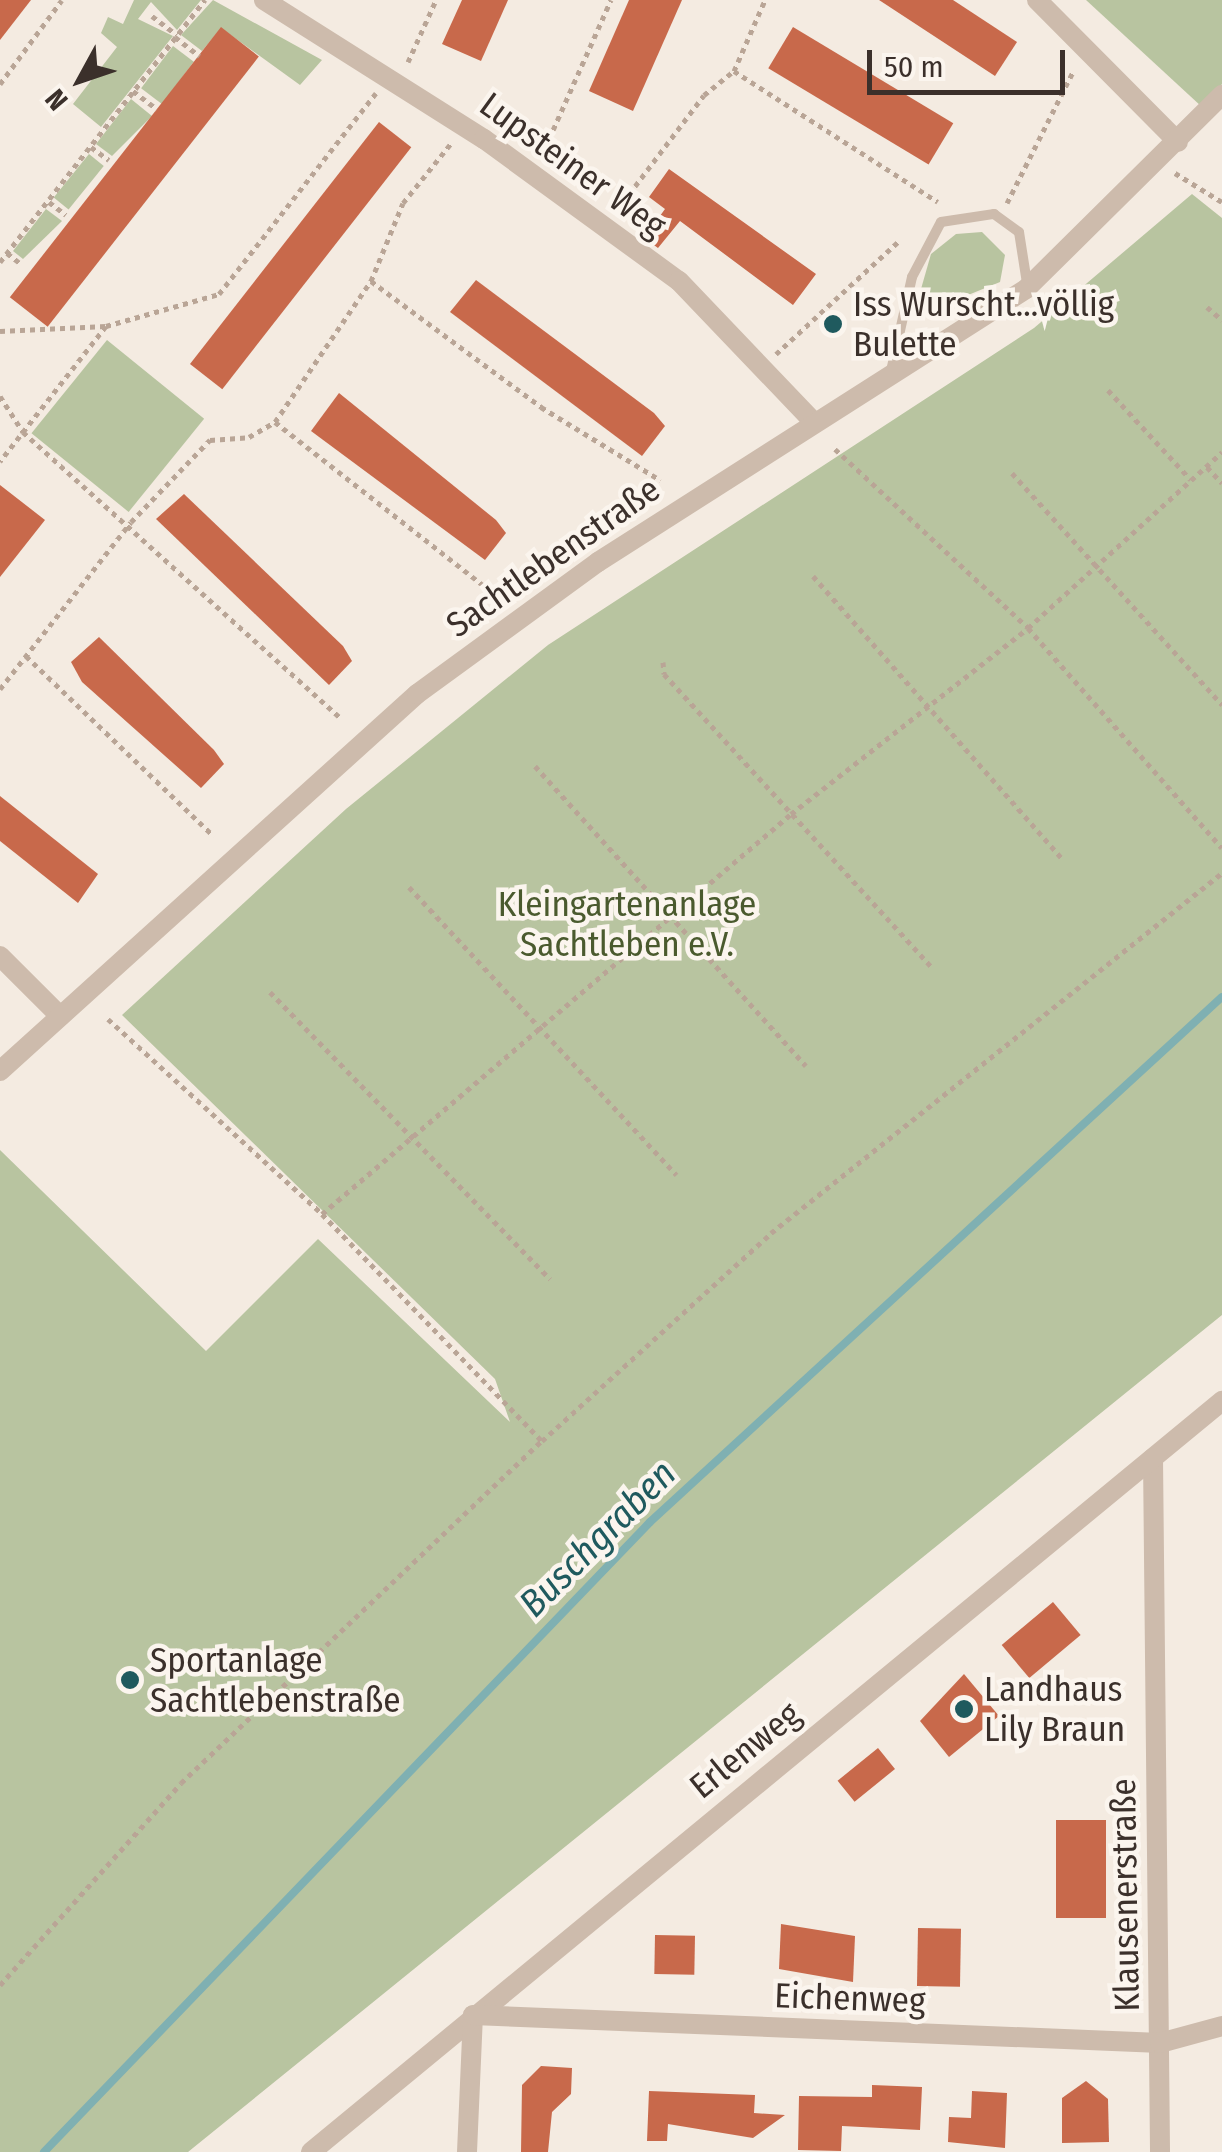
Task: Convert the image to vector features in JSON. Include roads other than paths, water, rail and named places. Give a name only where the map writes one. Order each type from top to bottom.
[{"type":"street","name":"Lupsteiner Weg","points":[[264,0],[530,172],[680,281],[766,363],[812,420]]},
{"type":"street","points":[[1038,0],[1178,142]]},
{"type":"street","name":"Sachtlebenstraße","points":[[0,1071],[417,694],[812,420],[890,376],[1026,289],[1222,96]]},
{"type":"street","points":[[0,956],[60,1016]]},
{"type":"street","name":"Erlenweg","points":[[311,2152],[473,2014],[1222,1401]]},
{"type":"street","name":"Klausenerstraße","points":[[1152,1458],[1160,2152]]},
{"type":"street","points":[[467,2152],[473,2014]]},
{"type":"street","name":"Eichenweg","points":[[473,2014],[1160,2043],[1222,2026]]},
{"type":"lane","points":[[890,376],[912,277],[940,222],[966,212],[1000,220],[1019,232],[1030,259],[1026,289]]},
{"type":"waterway","name":"Buschgraben","points":[[44,2152],[650,1522],[1222,997]]},
{"type":"place","name":"Iss Wurscht...völlig Bulette","points":[[833,324]]},
{"type":"place","name":"Sportanlage Sachtlebenstraße","points":[[130,1680]]},
{"type":"place","name":"Landhaus Lily Braun","points":[[964,1709]]},
{"type":"park label","name":"Kleingartenanlage Sachtleben e.V.","points":[[627,924]]}]
